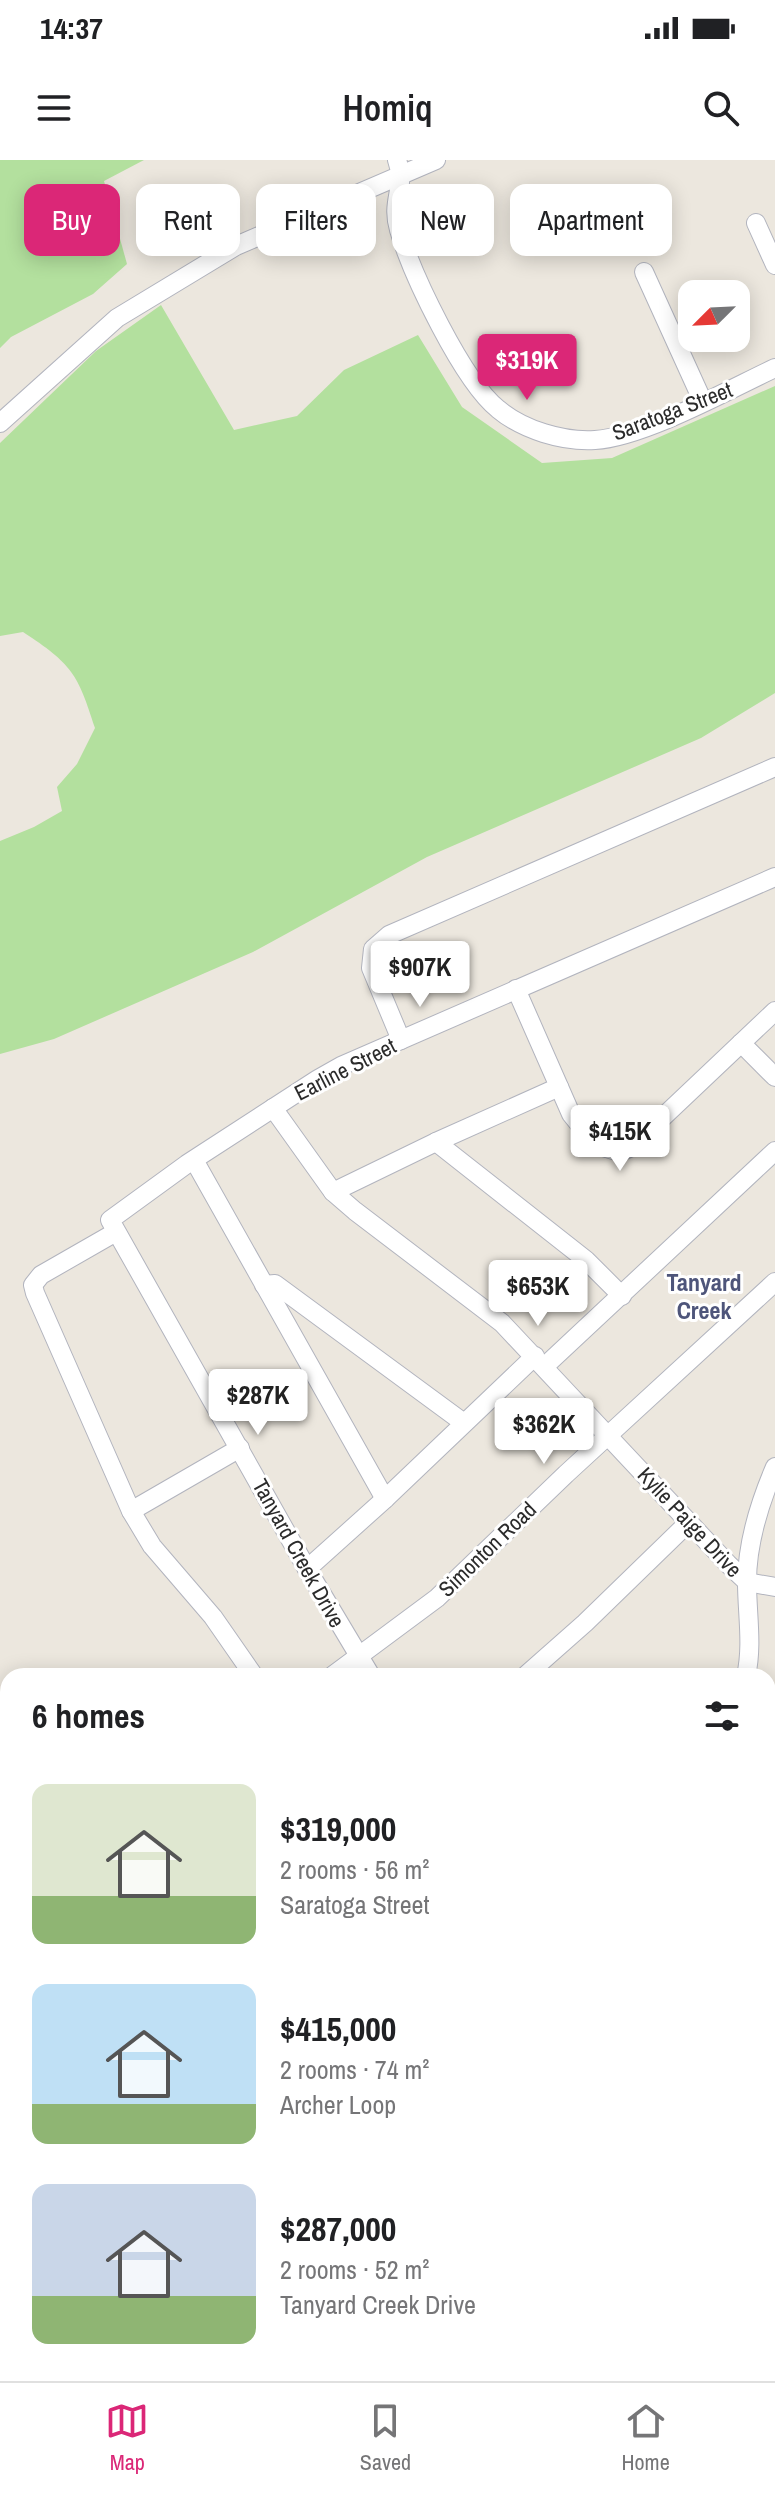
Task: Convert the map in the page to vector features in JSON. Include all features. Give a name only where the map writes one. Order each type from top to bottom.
[{"type":"street","points":[[0,423],[117,318],[236,246],[399,168],[436,160]]},
{"type":"street","name":"Saratoga Street","points":[[399,168],[395,204],[399,234],[431,308],[476,385],[499,410],[530,428],[567,438],[597,440],[650,425],[775,368]]},
{"type":"street","points":[[756,223],[775,265]]},
{"type":"street","points":[[644,272],[703,402]]},
{"type":"street","points":[[401,1040],[371,968],[373,949],[389,935],[773,774]]},
{"type":"street","name":"Earline Street","points":[[131,1511],[33,1285],[35,1280],[113,1226],[194,1160],[329,1072],[775,877]]},
{"type":"street","points":[[516,989],[571,1114],[596,1145],[620,1152],[629,1148],[775,1011]]},
{"type":"street","points":[[741,1043],[775,1077]]},
{"type":"street","points":[[333,1192],[559,1087]]},
{"type":"street","name":"Kylie Paige Drive","points":[[273,1108],[333,1192],[502,1323],[747,1582],[775,1587]]},
{"type":"street","points":[[436,1142],[586,1260],[622,1296]]},
{"type":"street","points":[[307,1569],[464,1423],[622,1296],[775,1151]]},
{"type":"street","points":[[194,1160],[385,1499]]},
{"type":"street","name":"Tanyard Creek Drive","points":[[113,1226],[366,1668]]},
{"type":"street","name":"Simonton Road","points":[[343,1668],[437,1598],[775,1282]]},
{"type":"street","points":[[264,1285],[275,1284],[464,1423]]},
{"type":"street","points":[[240,1448],[131,1511],[152,1546],[213,1617],[248,1668]]},
{"type":"street","points":[[747,1668],[750,1636],[749,1551],[775,1467]]},
{"type":"street","points":[[534,1668],[689,1522]]},
{"type":"green space","points":[[0,160],[144,160],[104,181],[105,184],[24,184],[24,256],[120,256],[120,239],[127,264],[93,294],[11,337],[0,348]]},
{"type":"green space","points":[[161,305],[234,430],[297,416],[344,370],[418,335],[462,407],[542,463],[612,458],[775,386],[775,693],[701,738],[427,857],[253,952],[54,1039],[0,1054],[0,841],[62,811],[57,787],[77,764],[95,728],[78,682],[63,662],[23,632],[0,636],[0,443],[96,351]]},
{"type":"district","name":"Tanyard Creek","points":[[704,1296]]}]
